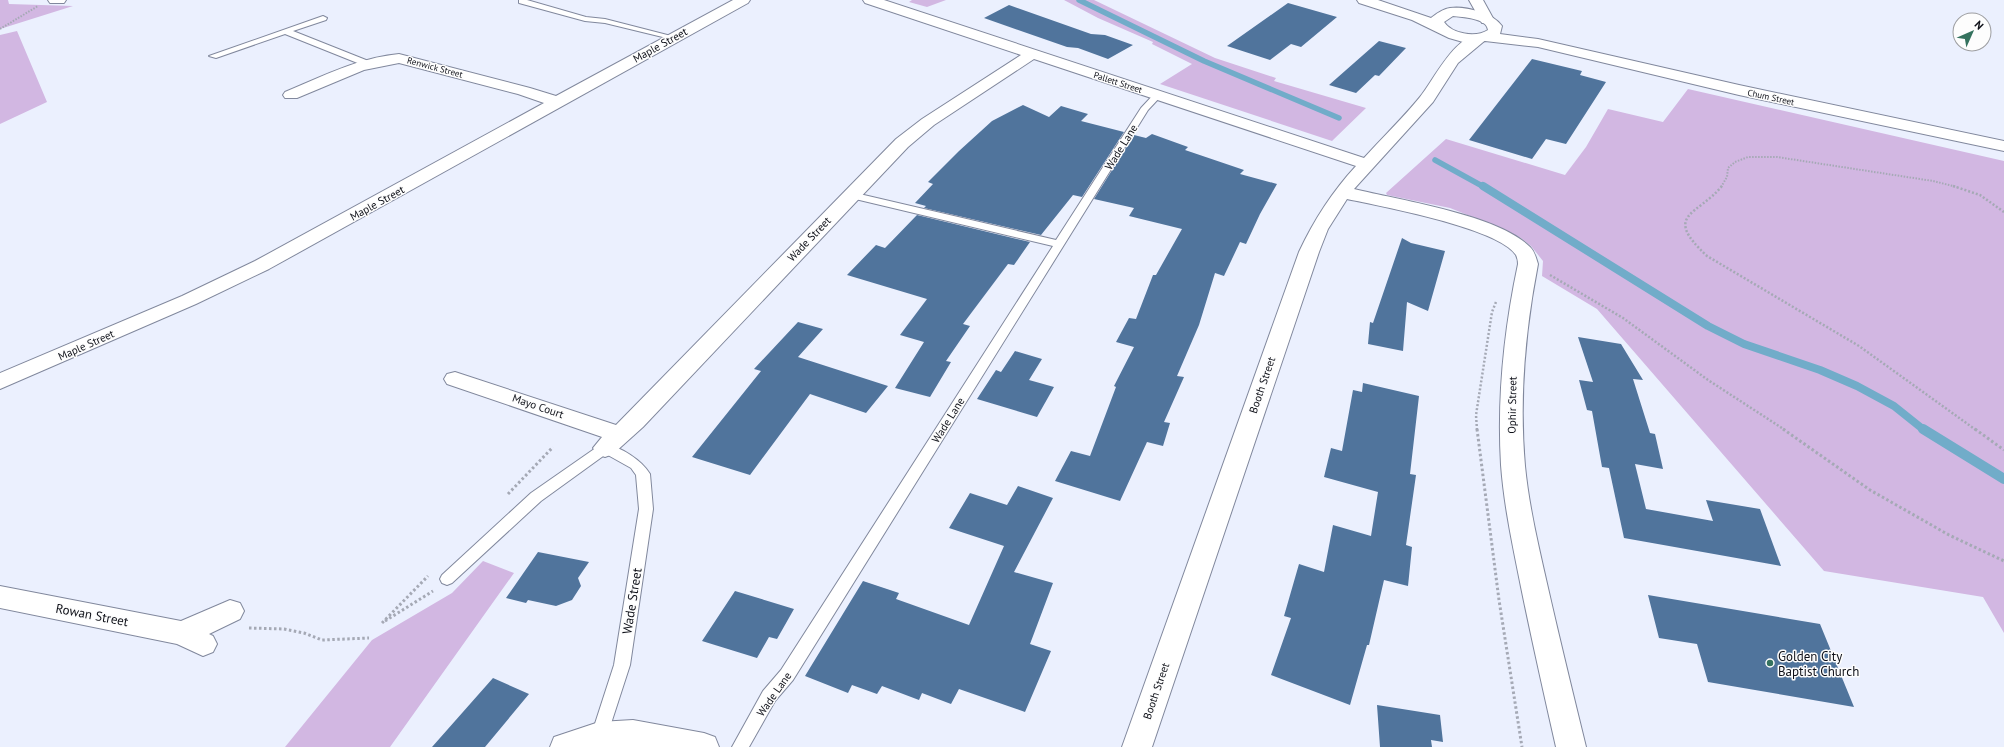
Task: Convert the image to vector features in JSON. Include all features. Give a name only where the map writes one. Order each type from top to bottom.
[{"type":"street","points":[[49,2],[59,0]]},
{"type":"street","name":"Maple Street","points":[[0,382],[189,300],[262,265],[743,0]]},
{"type":"street","name":"Pallett Street","points":[[870,0],[1366,164]]},
{"type":"street","points":[[1364,0],[1384,5],[1424,20],[1443,30]]},
{"type":"street","points":[[1452,60],[1452,48],[1443,30],[1436,21],[1438,18],[1450,13],[1468,0]]},
{"type":"street","points":[[1476,0],[1489,21]]},
{"type":"street","points":[[1384,5],[1450,13]]},
{"type":"street","name":"Chum Street","points":[[1450,13],[1472,15],[1538,43]]},
{"type":"street","name":"Booth Street","points":[[1137,747],[1308,252],[1319,229],[1342,192],[1427,99],[1452,60],[1469,45],[1495,32],[1495,26],[1489,21]]},
{"type":"street","name":"Chum Street","points":[[1443,30],[1461,37],[1538,43],[1739,90],[2004,146]]},
{"type":"street","name":"Wade Street","points":[[613,442],[902,143],[928,122],[1032,54]]},
{"type":"street","name":"Renwick Street","points":[[291,95],[368,64],[389,58],[399,58],[524,91],[557,102]]},
{"type":"street","points":[[1342,192],[1454,219],[1489,230],[1511,241],[1524,253],[1528,264]]},
{"type":"street","name":"Ophir Street","points":[[1528,264],[1514,357],[1511,411],[1512,452],[1516,494],[1527,554],[1571,747]]},
{"type":"street","name":"Mayo Court","points":[[455,378],[613,442]]},
{"type":"street","name":"Rowan Street","points":[[0,597],[193,639],[237,619]]},
{"type":"street","points":[[565,747],[599,736],[633,734],[704,747]]},
{"type":"lane","points":[[522,1],[585,19],[605,21],[675,38]]},
{"type":"lane","points":[[213,56],[323,18]]},
{"type":"lane","points":[[286,31],[368,64]]},
{"type":"lane","name":"Wade Lane","points":[[740,747],[770,696],[787,675],[1145,108],[1158,96]]},
{"type":"lane","points":[[851,195],[1060,244]]},
{"type":"lane","name":"Wade Street","points":[[447,579],[536,497],[613,442],[636,465],[643,474],[646,509],[622,665],[599,736]]},
{"type":"path","points":[[0,29],[49,2]]},
{"type":"path","points":[[2004,212],[1985,197],[1955,186],[1933,181],[1777,157],[1748,157],[1735,162],[1728,168],[1727,179],[1722,187],[1693,209],[1686,219],[1686,228],[1691,240],[1707,256],[1859,346],[2004,450]]},
{"type":"path","points":[[1528,264],[1623,318],[1708,380],[1780,427],[1870,490],[1949,535],[2004,562]]},
{"type":"path","points":[[382,623],[426,597],[447,579]]},
{"type":"path","points":[[237,619],[304,633],[322,640],[369,638]]},
{"type":"shaded area","points":[[0,0],[8,0],[9,4],[73,6],[0,29]]},
{"type":"shaded area","points":[[912,0],[946,0],[927,7],[909,2]]},
{"type":"shaded area","points":[[1064,0],[1094,0],[1215,58],[1276,78],[1274,81],[1366,108],[1332,141],[1160,84],[1192,64],[1152,44],[1153,42],[1098,18]]},
{"type":"shaded area","points":[[17,31],[47,102],[0,124],[0,35]]},
{"type":"shaded area","points":[[1688,89],[2004,161],[2004,633],[1983,597],[1824,571],[1597,309],[1542,276],[1543,261],[1531,246],[1521,238],[1498,227],[1450,208],[1387,195],[1386,193],[1446,139],[1565,175],[1586,147],[1608,109],[1663,122]]},
{"type":"shaded area","points":[[483,561],[514,573],[390,747],[285,747],[372,640],[452,593]]},
{"type":"building","points":[[1288,3],[1337,17],[1301,47],[1291,44],[1270,60],[1227,46]]},
{"type":"building","points":[[1009,5],[1091,34],[1105,35],[1133,45],[1108,59],[1078,48],[1067,47],[984,18]]},
{"type":"building","points":[[1379,41],[1406,48],[1379,76],[1375,75],[1356,93],[1329,85]]},
{"type":"building","points":[[1532,59],[1582,71],[1580,75],[1606,82],[1566,144],[1546,139],[1532,159],[1469,140]]},
{"type":"building","points":[[1023,105],[1049,117],[1061,106],[1088,114],[1081,121],[1124,132],[1082,197],[1073,195],[1041,235],[924,208],[926,206],[915,203],[933,184],[928,182],[992,121]]},
{"type":"building","points":[[1152,134],[1188,147],[1185,150],[1244,170],[1240,174],[1277,184],[1260,214],[1246,244],[1240,242],[1224,276],[1215,273],[1199,325],[1177,376],[1184,377],[1164,422],[1170,423],[1163,446],[1147,442],[1120,501],[1055,481],[1071,451],[1090,456],[1116,387],[1114,386],[1134,347],[1116,342],[1129,318],[1136,319],[1153,275],[1156,275],[1182,229],[1129,216],[1134,208],[1094,199],[1134,135],[1146,138]]},
{"type":"building","points":[[917,215],[1030,242],[1014,265],[1008,264],[963,324],[970,326],[946,361],[951,362],[930,397],[895,388],[924,342],[900,335],[927,299],[847,275],[876,245],[885,248]]},
{"type":"building","points":[[1402,238],[1411,243],[1445,251],[1428,311],[1407,302],[1403,351],[1368,344],[1370,322],[1373,323]]},
{"type":"building","points":[[798,322],[823,329],[798,357],[888,386],[866,413],[810,394],[750,475],[692,457],[761,371],[754,369]]},
{"type":"building","points":[[1578,337],[1621,344],[1643,380],[1633,379],[1650,433],[1655,434],[1663,469],[1635,464],[1646,509],[1713,521],[1706,500],[1760,509],[1781,566],[1624,538],[1609,468],[1602,467],[1592,411],[1587,410],[1579,380],[1593,382]]},
{"type":"building","points":[[1015,351],[1042,359],[1029,380],[1054,387],[1037,417],[977,399],[996,370],[1001,372]]},
{"type":"building","points":[[1363,383],[1419,396],[1410,474],[1416,475],[1406,545],[1412,547],[1408,586],[1384,580],[1369,645],[1367,645],[1350,705],[1271,675],[1291,618],[1284,616],[1299,564],[1324,572],[1333,525],[1371,536],[1378,492],[1324,477],[1331,448],[1342,451],[1353,390],[1362,392]]},
{"type":"building","points":[[1018,486],[1053,498],[1014,572],[1053,583],[1030,644],[1051,651],[1025,712],[959,689],[951,704],[922,693],[919,700],[882,686],[877,694],[852,685],[848,693],[805,676],[863,581],[899,593],[896,599],[969,625],[1004,546],[949,528],[970,493],[1007,505]]},
{"type":"building","points":[[538,552],[589,562],[578,578],[581,586],[572,600],[556,606],[528,600],[526,603],[506,598]]},
{"type":"building","points":[[735,591],[794,609],[777,639],[769,637],[757,658],[702,641]]},
{"type":"building","name":"Golden City Baptist Church","points":[[1648,595],[1820,624],[1854,707],[1708,682],[1697,644],[1659,638]]},
{"type":"building","points":[[493,678],[529,694],[485,747],[432,747]]},
{"type":"building","points":[[1377,705],[1440,715],[1443,742],[1431,740],[1432,747],[1380,747]]},
{"type":"waterway","points":[[1079,0],[1204,61],[1339,118]]},
{"type":"waterway","points":[[1435,160],[1484,187]]},
{"type":"waterway","points":[[1483,186],[1708,326],[1744,344],[1820,370],[1857,386],[1894,406],[1924,430]]},
{"type":"waterway","points":[[1923,429],[2004,479]]},
{"type":"place","name":"Golden City Baptist Church","points":[[1770,663]]}]
